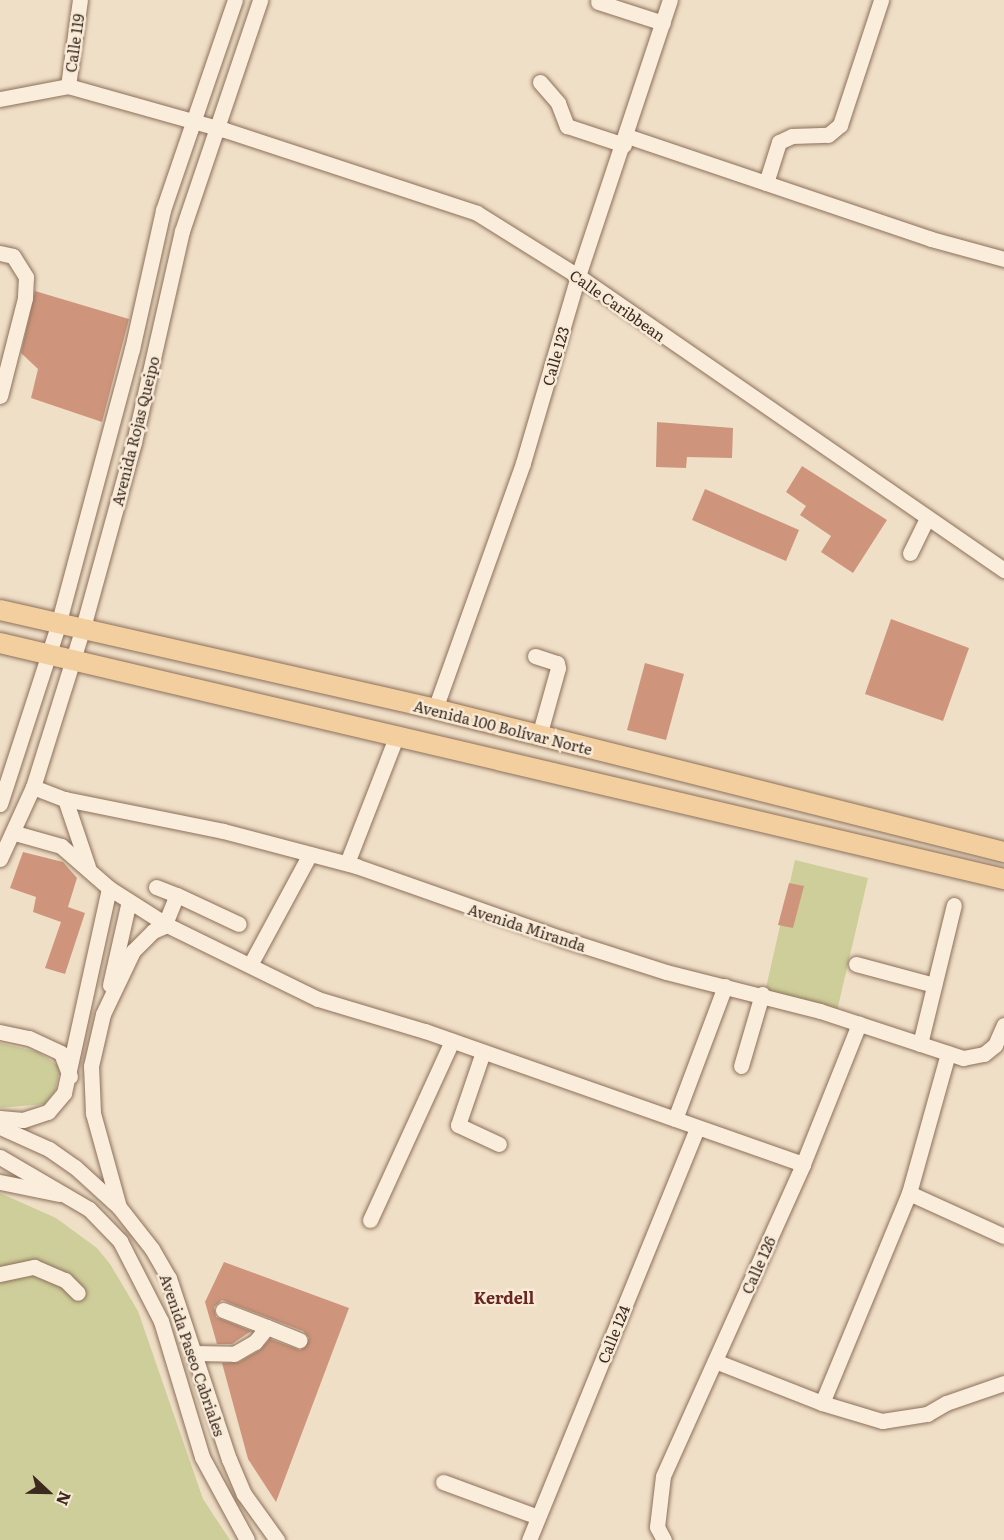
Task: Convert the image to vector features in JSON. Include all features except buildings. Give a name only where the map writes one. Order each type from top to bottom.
[{"type":"main road","name":"Avenida 100 Bolívar Norte","points":[[0,610],[58,626],[435,710],[1004,852]]},
{"type":"main road","name":"Avenida 100 Bolívar Norte","points":[[0,643],[1004,879]]},
{"type":"street","name":"Calle 119","points":[[68,86],[80,0]]},
{"type":"street","name":"Avenida Rojas Queipo","points":[[2,796],[58,626],[132,349],[163,210],[191,121],[236,0]]},
{"type":"street","name":"Avenida Rojas Queipo","points":[[0,859],[15,833],[33,787],[82,631],[134,442],[182,231],[214,128],[260,0]]},
{"type":"street","name":"Calle 123","points":[[435,710],[524,463],[578,276],[626,140],[670,0]]},
{"type":"street","points":[[766,183],[779,142],[792,136],[828,135],[840,125],[881,0]]},
{"type":"street","points":[[598,2],[663,23]]},
{"type":"street","points":[[540,82],[558,103],[567,126],[626,140],[766,183],[931,238],[1004,259]]},
{"type":"street","points":[[0,99],[68,86]]},
{"type":"street","name":"Calle Caribbean","points":[[68,86],[214,128],[477,213],[578,276],[1004,570]]},
{"type":"street","points":[[0,253],[13,256],[21,265],[26,277],[25,298],[0,396]]},
{"type":"street","points":[[910,553],[927,518]]},
{"type":"street","points":[[535,656],[557,663],[558,668],[540,736]]},
{"type":"street","points":[[347,863],[397,735]]},
{"type":"street","name":"Avenida Miranda","points":[[33,787],[65,799],[223,831],[347,863],[560,938],[725,986],[762,994],[963,1058],[984,1054],[995,1045],[1004,1025]]},
{"type":"street","points":[[65,799],[88,867]]},
{"type":"street","points":[[15,833],[61,846],[88,867],[109,888],[166,924],[318,999],[452,1041],[803,1164]]},
{"type":"street","points":[[250,966],[310,854]]},
{"type":"street","points":[[156,887],[239,924]]},
{"type":"street","points":[[0,1118],[23,1120],[48,1112],[64,1093],[70,1076],[109,888]]},
{"type":"street","points":[[103,1014],[133,951],[153,931],[166,924],[177,895]]},
{"type":"street","points":[[119,1208],[93,1113],[91,1066],[129,901]]},
{"type":"street","points":[[920,1044],[954,905]]},
{"type":"street","points":[[856,964],[934,985]]},
{"type":"street","points":[[675,1119],[725,986]]},
{"type":"street","points":[[741,1066],[762,994]]},
{"type":"street","name":"Calle 126","points":[[664,1540],[657,1527],[657,1505],[663,1476],[803,1164],[859,1024]]},
{"type":"street","points":[[0,1032],[29,1038],[61,1053],[70,1076]]},
{"type":"street","points":[[370,1220],[452,1041]]},
{"type":"street","points":[[483,1052],[458,1125],[499,1144]]},
{"type":"street","points":[[822,1403],[909,1193],[948,1053]]},
{"type":"street","name":"Avenida Paseo Cabriales","points":[[0,1127],[49,1149],[75,1167],[119,1208],[152,1249],[169,1278],[241,1486],[277,1540]]},
{"type":"street","name":"Calle 124","points":[[529,1540],[697,1128]]},
{"type":"street","name":"Avenida Paseo Cabriales","points":[[0,1157],[89,1209],[120,1241],[143,1281],[161,1321],[202,1457],[248,1540]]},
{"type":"street","points":[[0,1182],[69,1196]]},
{"type":"street","points":[[909,1193],[1004,1236]]},
{"type":"street","points":[[0,1274],[34,1267],[65,1280],[78,1293]]},
{"type":"street","points":[[223,1310],[299,1340]]},
{"type":"street","points":[[195,1353],[234,1354],[255,1342],[267,1327]]},
{"type":"street","points":[[715,1361],[822,1403],[882,1421],[900,1422],[1004,1383]]},
{"type":"street","points":[[443,1482],[538,1517]]},
{"type":"green space","points":[[795,860],[868,878],[837,1011],[765,992]]},
{"type":"green space","points":[[0,1043],[38,1052],[60,1067],[55,1091],[45,1104],[0,1108]]},
{"type":"green space","points":[[0,1193],[56,1218],[97,1248],[110,1264],[138,1311],[203,1499],[230,1540],[0,1540]]},
{"type":"district","name":"Kerdell","points":[[504,1297]]}]
